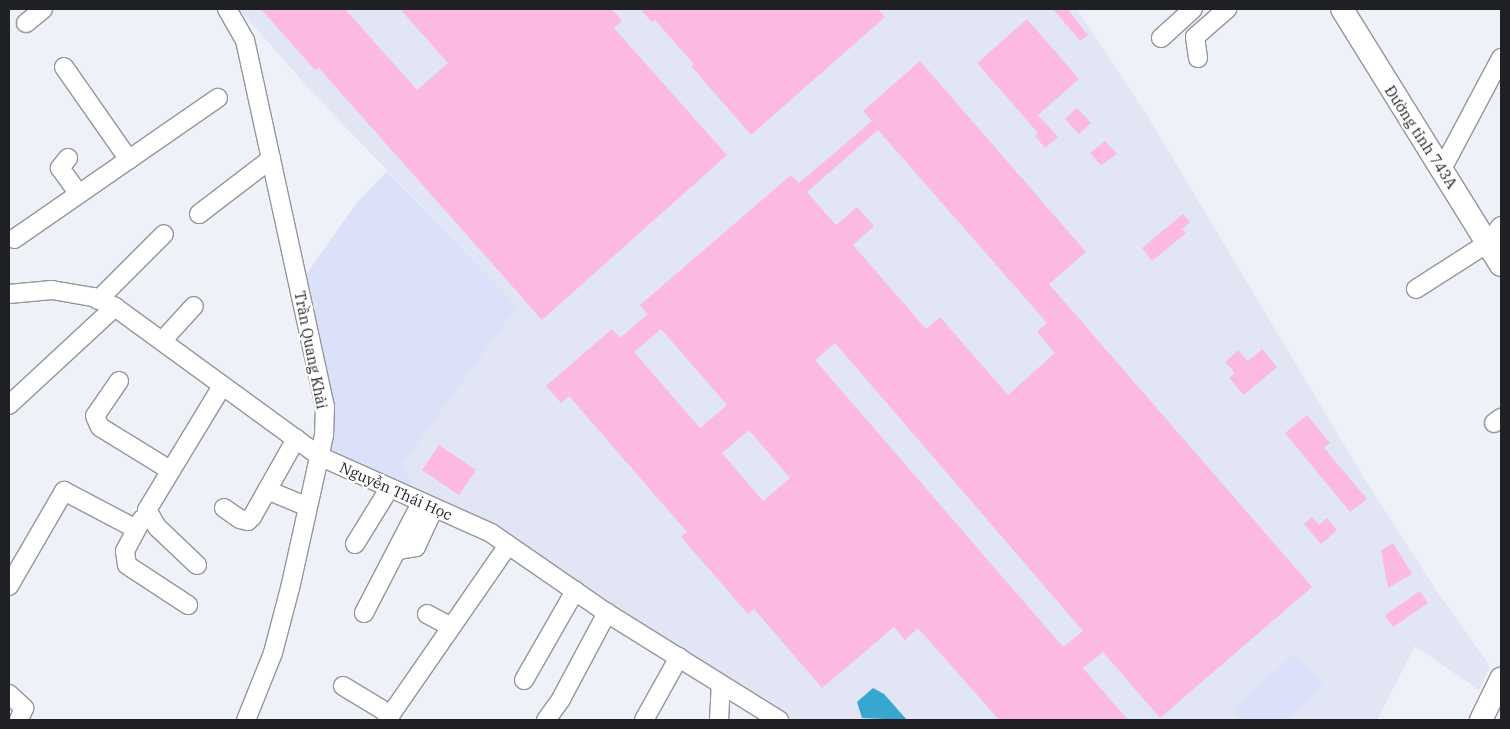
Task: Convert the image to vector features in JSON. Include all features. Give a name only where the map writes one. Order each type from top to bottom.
[{"type":"main road","name":"Đường tỉnh 743A","points":[[1342,9],[1442,169],[1495,235],[1501,265]]},
{"type":"main road","points":[[1481,720],[1501,679]]},
{"type":"street","points":[[26,23],[43,9]]},
{"type":"street","name":"Trần Quang Khải","points":[[227,9],[245,40],[325,407],[324,435],[273,653],[246,720]]},
{"type":"street","points":[[1161,38],[1193,9]]},
{"type":"street","points":[[1198,58],[1195,37],[1227,9]]},
{"type":"street","points":[[1442,169],[1501,58]]},
{"type":"street","points":[[64,67],[129,160]]},
{"type":"street","points":[[14,239],[218,98]]},
{"type":"street","points":[[68,158],[60,168],[79,194]]},
{"type":"street","points":[[199,214],[271,159]]},
{"type":"street","points":[[98,300],[164,234]]},
{"type":"street","points":[[1416,289],[1495,235]]},
{"type":"street","name":"Nguyễn Thái Học","points":[[9,294],[52,290],[98,300],[115,307],[319,456],[508,544],[607,613],[721,686],[779,720]]},
{"type":"street","points":[[162,341],[194,306]]},
{"type":"street","points":[[9,405],[115,307]]},
{"type":"street","points":[[119,381],[95,416],[100,427],[170,470]]},
{"type":"street","points":[[188,605],[127,565],[124,555],[136,529],[170,470],[222,386]]},
{"type":"street","points":[[224,508],[248,521],[296,439]]},
{"type":"street","points":[[355,544],[389,489]]},
{"type":"street","points":[[267,490],[308,507]]},
{"type":"street","points":[[9,586],[64,491],[136,529]]},
{"type":"street","points":[[364,613],[398,550],[416,547],[427,506]]},
{"type":"street","points":[[147,510],[157,528],[197,565]]},
{"type":"street","points":[[343,686],[389,718],[450,626],[508,544]]},
{"type":"street","points":[[524,680],[575,591]]},
{"type":"street","points":[[546,720],[561,699],[607,613]]},
{"type":"street","points":[[427,614],[450,626]]},
{"type":"street","points":[[644,720],[679,658]]},
{"type":"street","points":[[719,720],[721,686]]},
{"type":"street","points":[[9,694],[24,708],[19,720]]},
{"type":"shaded area","points":[[239,9],[1077,9],[1148,117],[1364,478],[1436,590],[1490,666],[1479,690],[1415,646],[1377,720],[791,720],[466,512],[417,493],[402,465],[518,306],[311,91]]},
{"type":"shaded area","points":[[387,171],[518,306],[402,465],[417,493],[331,458],[332,414],[303,279],[356,204]]},
{"type":"shaded area","points":[[1294,654],[1324,687],[1287,720],[1243,720],[1233,709]]},
{"type":"water","points":[[873,688],[884,694],[907,720],[862,718],[857,702]]},
{"type":"building","points":[[261,9],[345,9],[417,90],[448,63],[400,9],[612,9],[622,21],[614,28],[727,155],[542,320],[319,68],[315,70]]},
{"type":"building","points":[[640,9],[878,9],[885,17],[751,135],[691,66],[694,64],[655,20],[652,22]]},
{"type":"building","points":[[1053,9],[1067,9],[1088,35],[1080,41]]},
{"type":"building","points":[[1027,19],[1079,79],[1038,115],[1058,137],[1045,148],[1035,136],[1038,133],[977,63]]},
{"type":"building","points":[[920,61],[1086,252],[1049,284],[1312,587],[1160,718],[1103,652],[1083,668],[1128,720],[999,720],[918,628],[905,640],[894,627],[822,688],[754,609],[748,614],[681,537],[687,532],[569,396],[561,403],[546,386],[612,329],[620,338],[648,314],[640,305],[791,175],[799,183],[872,121],[863,111]],"holes":[[[878,130],[1047,323],[1037,332],[1055,353],[1008,395],[940,317],[926,329],[853,245],[874,226],[857,207],[836,225],[807,192]],[[661,329],[727,405],[700,428],[634,352]],[[835,343],[1083,631],[1063,647],[815,360]],[[749,430],[790,478],[763,501],[722,453]]]},
{"type":"building","points":[[1077,108],[1091,123],[1079,134],[1065,119]]},
{"type":"building","points":[[1105,141],[1117,154],[1101,165],[1090,153]]},
{"type":"building","points":[[1183,214],[1190,222],[1182,229],[1186,233],[1152,261],[1142,248]]},
{"type":"building","points":[[1262,349],[1277,367],[1244,395],[1229,378],[1235,373],[1225,362],[1238,350],[1248,361]]},
{"type":"building","points":[[1307,415],[1330,443],[1324,448],[1367,499],[1350,512],[1285,433]]},
{"type":"building","points":[[439,445],[476,470],[459,495],[422,470]]},
{"type":"building","points":[[1312,517],[1319,525],[1327,518],[1337,530],[1321,544],[1304,524]]},
{"type":"building","points":[[1393,543],[1412,574],[1388,588],[1381,550]]},
{"type":"building","points":[[1420,591],[1428,603],[1393,627],[1385,615]]}]
